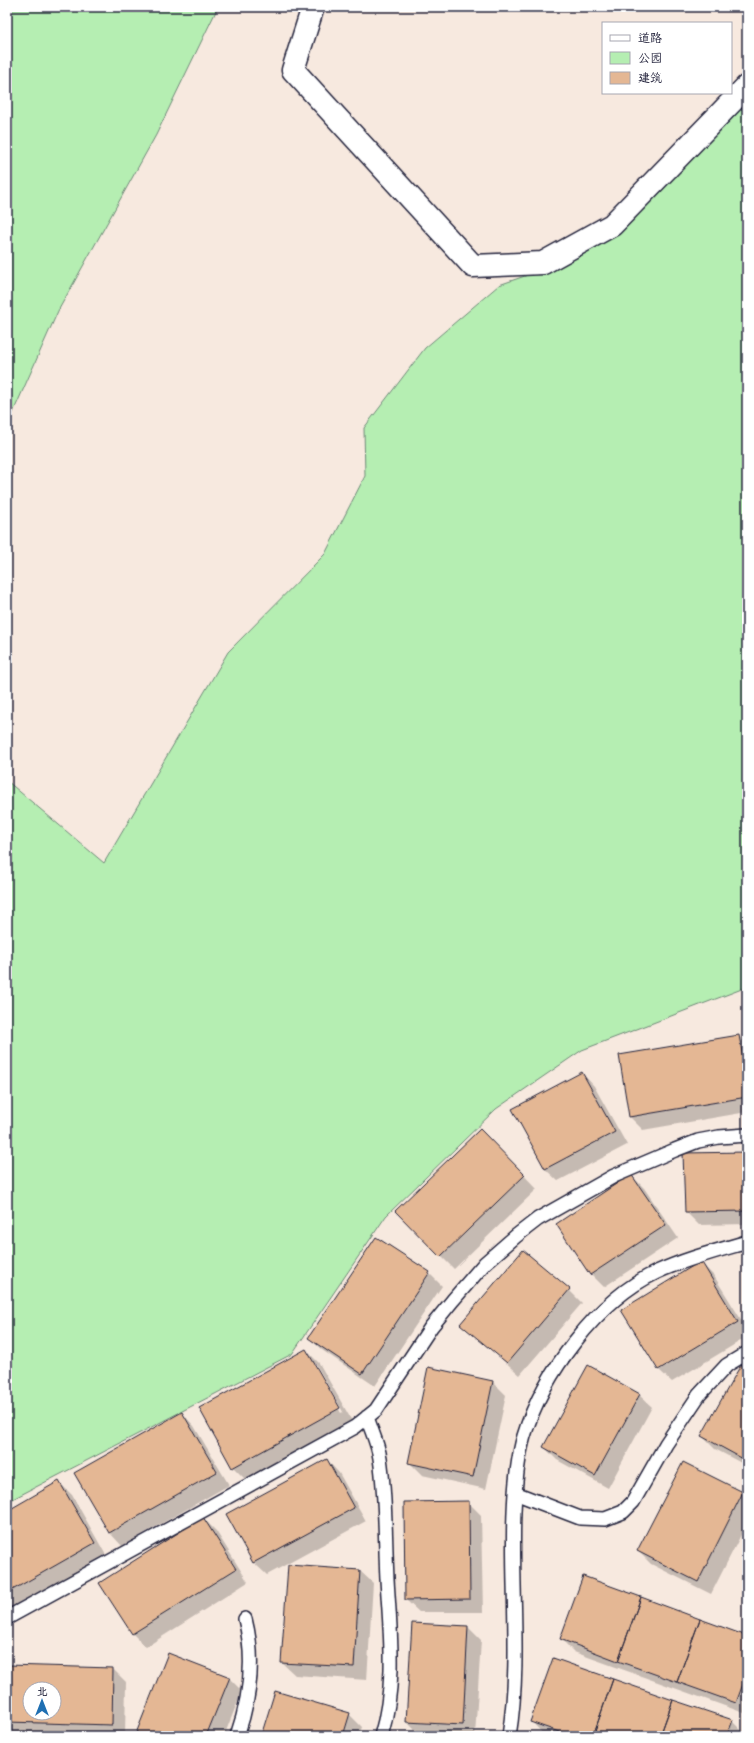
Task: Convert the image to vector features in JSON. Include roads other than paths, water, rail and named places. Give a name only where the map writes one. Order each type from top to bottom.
[{"type":"street","points":[[313,7],[293,70],[473,266],[543,263],[612,225],[747,86]]},
{"type":"lane","points":[[7,1618],[355,1427],[376,1410],[431,1327],[453,1300],[486,1263],[516,1236],[538,1219],[614,1176],[675,1150],[698,1141],[712,1138],[747,1135]]},
{"type":"lane","points":[[509,1736],[516,1671],[514,1557],[515,1493],[519,1457],[524,1435],[540,1396],[562,1359],[595,1320],[626,1290],[656,1272],[700,1256],[747,1242]]},
{"type":"lane","points":[[515,1493],[580,1518],[605,1519],[623,1512],[633,1502],[666,1444],[699,1395],[727,1365],[747,1353]]},
{"type":"lane","points":[[367,1417],[380,1457],[385,1512],[391,1642],[391,1685],[381,1736]]},
{"type":"lane","points":[[237,1736],[246,1703],[250,1677],[250,1637],[245,1619]]}]
